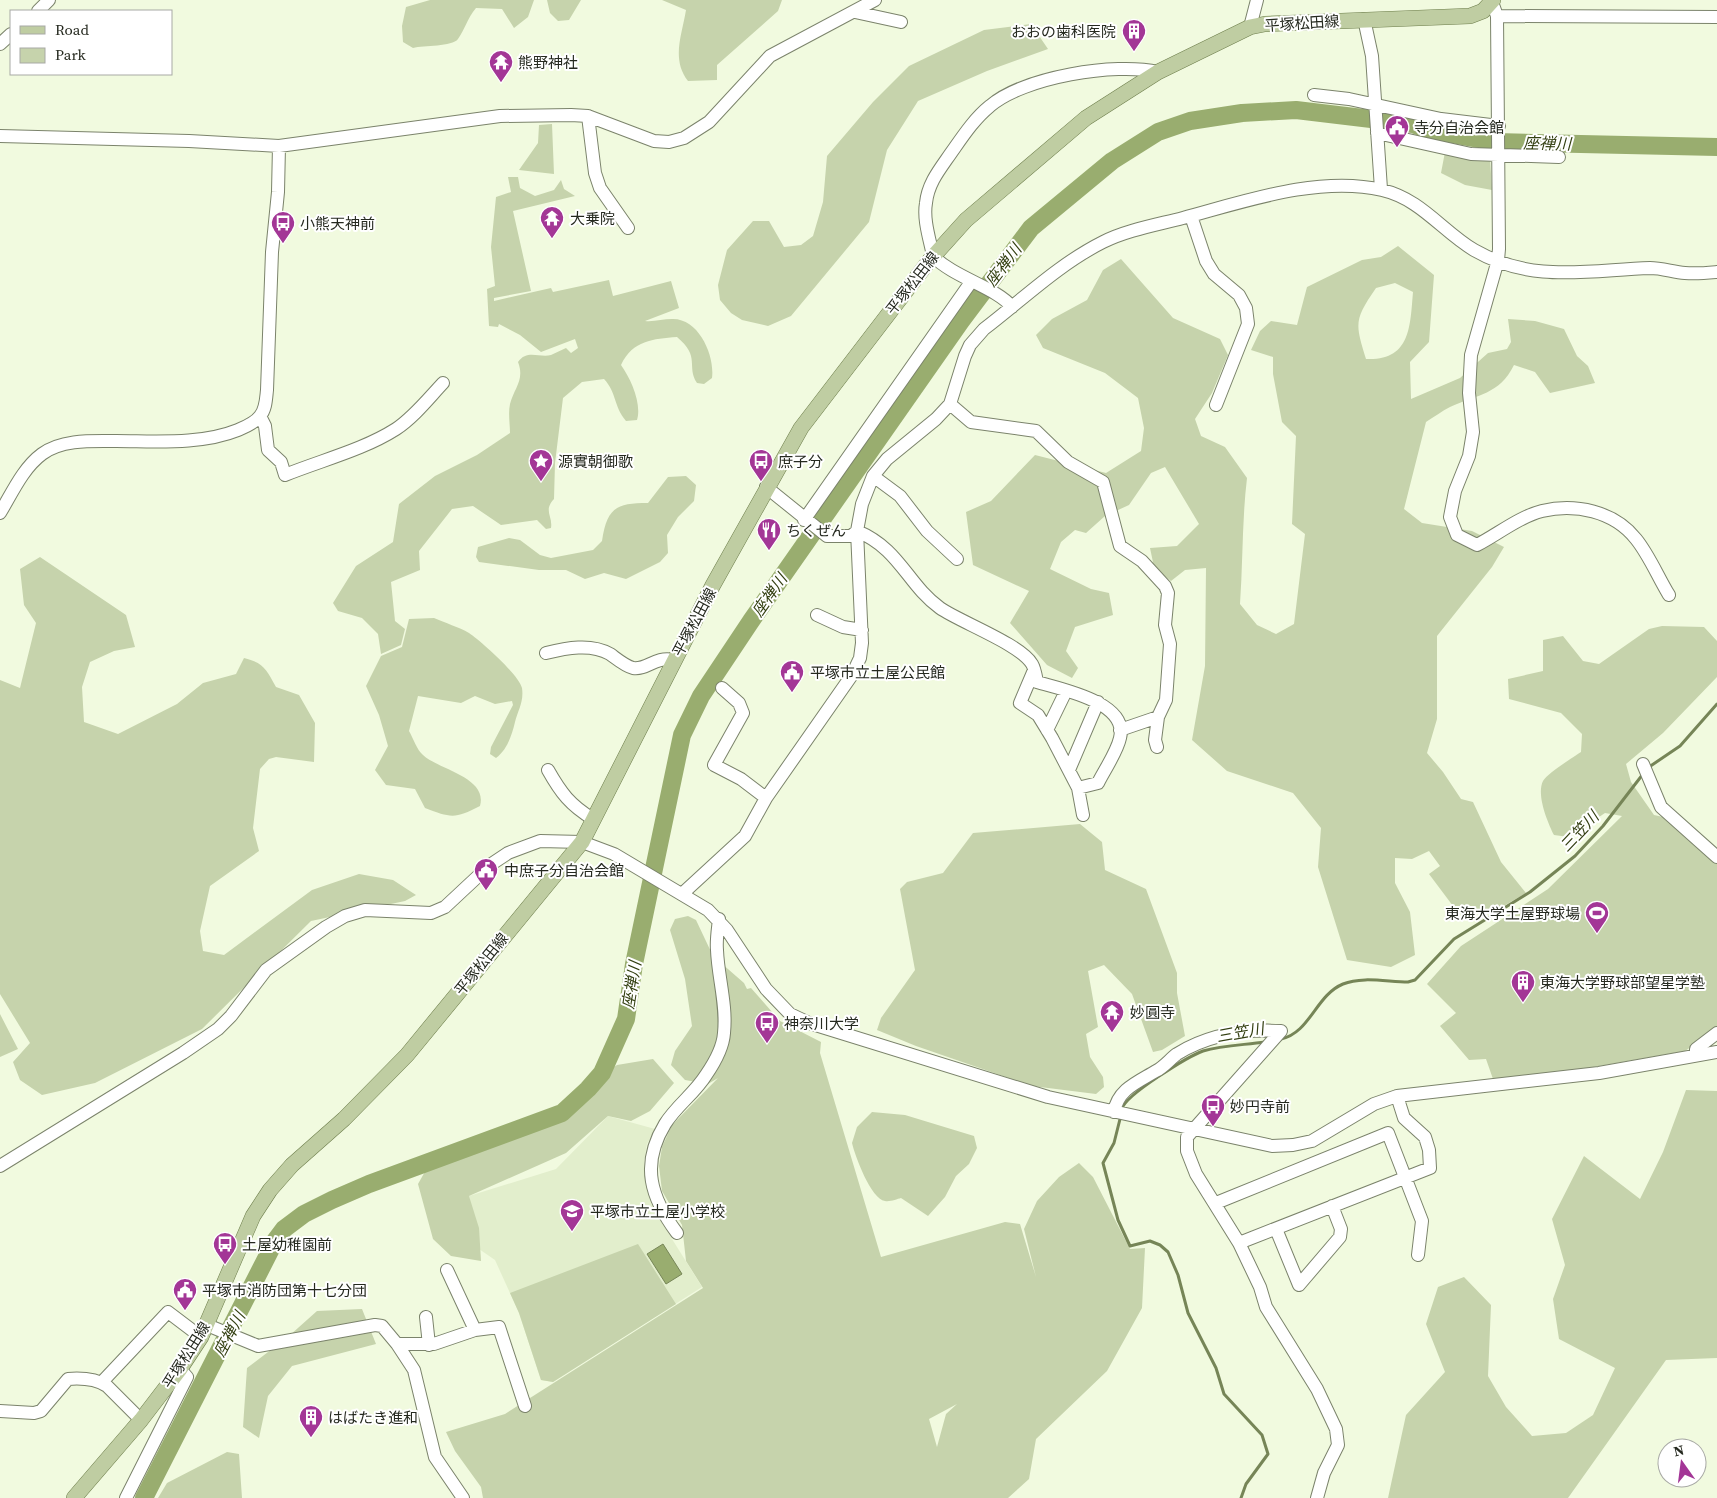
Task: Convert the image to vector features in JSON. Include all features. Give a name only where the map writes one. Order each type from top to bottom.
[{"type":"main road","name":"平塚松田線","points":[[74,1498],[141,1420],[180,1369],[204,1331],[253,1216],[270,1190],[292,1165],[344,1119],[407,1055],[582,842],[674,660],[766,488],[801,428],[933,256],[966,220],[1086,118],[1158,72],[1250,28],[1265,24],[1470,16],[1494,6]]},
{"type":"street","points":[[39,10],[49,0]]},
{"type":"street","points":[[0,136],[189,141],[279,146],[500,116],[588,116],[654,141],[669,142],[684,138],[709,122],[770,56],[789,44],[855,12],[875,0]]},
{"type":"street","points":[[1250,28],[1257,0]]},
{"type":"street","points":[[1669,595],[1636,539],[1619,522],[1596,512],[1577,508],[1542,511],[1524,518],[1477,545],[1457,535],[1450,517],[1455,491],[1469,456],[1473,432],[1469,393],[1471,355],[1498,260],[1499,126],[1494,6],[1717,17]]},
{"type":"street","points":[[855,12],[901,22]]},
{"type":"street","points":[[1364,19],[1372,56],[1381,190]]},
{"type":"street","points":[[0,44],[10,35]]},
{"type":"street","points":[[1012,307],[1007,300],[972,282],[933,256],[925,204],[932,181],[971,124],[990,105],[1011,93],[1046,80],[1093,71],[1144,69],[1158,72]]},
{"type":"street","points":[[1314,95],[1375,104],[1441,119],[1499,126]]},
{"type":"street","points":[[588,116],[595,173],[600,188],[628,228]]},
{"type":"street","points":[[1377,132],[1471,154],[1559,157]]},
{"type":"street","points":[[0,513],[26,470],[41,454],[54,447],[83,441],[172,441],[229,434],[249,425],[260,416],[266,405],[272,252],[278,192],[279,146]]},
{"type":"street","points":[[682,894],[745,836],[766,798],[852,675],[860,658],[862,630],[857,531],[862,504],[873,476],[887,459],[936,420],[950,404],[970,345],[984,329],[1063,267],[1103,242],[1119,235],[1286,192],[1317,187],[1381,190],[1408,200],[1424,210],[1474,250],[1531,271],[1563,274],[1650,268],[1684,273],[1717,272]]},
{"type":"street","points":[[1191,216],[1206,260],[1214,274],[1240,295],[1246,308],[1248,324],[1216,405]]},
{"type":"street","points":[[806,521],[972,282]]},
{"type":"street","points":[[260,416],[265,426],[268,450],[281,462],[285,474],[368,443],[396,428],[416,412],[443,383]]},
{"type":"street","points":[[950,404],[971,422],[1036,431],[1068,462],[1103,482],[1120,546],[1142,561],[1165,586],[1168,593],[1165,625],[1170,644],[1166,700],[1158,717],[1155,740],[1157,747]]},
{"type":"street","points":[[873,476],[900,496],[927,531],[957,559]]},
{"type":"street","points":[[766,488],[824,534],[830,536],[851,536],[857,531]]},
{"type":"street","points":[[857,531],[873,537],[892,553],[908,575],[940,607],[1026,657],[1034,670],[1037,682],[1098,702],[1110,710],[1120,730],[1121,737],[1098,783],[1078,788]]},
{"type":"street","points":[[817,615],[843,627],[862,630]]},
{"type":"street","points":[[546,653],[560,650],[594,648],[608,653],[633,668],[663,658],[674,660]]},
{"type":"street","points":[[1034,670],[1020,703],[1038,714],[1078,788],[1083,815]]},
{"type":"street","points":[[722,688],[739,703],[743,713],[714,765],[741,778],[766,798]]},
{"type":"street","points":[[1047,730],[1066,691]]},
{"type":"street","points":[[1068,770],[1098,702]]},
{"type":"street","points":[[1120,730],[1158,717]]},
{"type":"street","points":[[1643,764],[1661,807],[1717,857]]},
{"type":"street","points":[[548,770],[562,793],[575,808],[593,819]]},
{"type":"street","points":[[0,1166],[183,1053],[218,1028],[231,1016],[266,970],[326,926],[345,916],[365,910],[431,913],[445,907],[490,866],[508,853],[540,841],[582,842],[614,854],[664,882],[719,919],[766,989],[790,1014],[803,1020],[1048,1097],[1272,1146],[1293,1145],[1312,1141],[1374,1104],[1397,1096],[1599,1073],[1696,1054],[1717,1052]]},
{"type":"street","points":[[677,1233],[663,1213],[652,1191],[651,1169],[654,1147],[665,1124],[697,1089],[719,1052],[724,1033],[716,949],[719,919]]},
{"type":"street","points":[[1120,1114],[1122,1093],[1197,1043],[1226,1034],[1262,1030],[1281,1031],[1187,1137],[1187,1151],[1196,1174],[1216,1203],[1239,1243],[1260,1287],[1266,1306],[1317,1389],[1336,1429],[1338,1445],[1324,1473],[1317,1498]]},
{"type":"street","points":[[1696,1054],[1696,1049],[1717,1033]]},
{"type":"street","points":[[1239,1243],[1430,1168],[1429,1150],[1425,1137],[1404,1118],[1397,1096]]},
{"type":"street","points":[[1216,1203],[1388,1133],[1422,1221],[1418,1255]]},
{"type":"street","points":[[1276,1229],[1300,1285],[1340,1237],[1341,1229],[1332,1206]]},
{"type":"street","points":[[447,1270],[475,1330]]},
{"type":"street","points":[[102,1382],[168,1312],[204,1331],[235,1337],[258,1346],[374,1324],[382,1326],[397,1344],[414,1370],[435,1457],[463,1498]]},
{"type":"street","points":[[426,1317],[429,1344]]},
{"type":"street","points":[[397,1344],[429,1344],[456,1338],[475,1330],[498,1327],[525,1406]]},
{"type":"street","points":[[126,1498],[187,1377],[180,1369]]},
{"type":"street","points":[[0,1411],[34,1413],[41,1411],[68,1379],[78,1378],[102,1382],[141,1420]]},
{"type":"shaded area","name":"平塚市立土屋小学校","points":[[608,1116],[655,1129],[647,1144],[644,1161],[646,1186],[657,1215],[702,1287],[553,1382],[541,1380],[519,1313],[495,1260],[479,1249],[469,1196],[556,1169]]},
{"type":"shaded area","points":[[663,1244],[682,1274],[666,1284],[647,1254]]},
{"type":"green space","points":[[430,0],[534,0],[528,17],[514,28],[502,9],[476,8],[455,42],[413,48],[403,42],[402,26],[406,7]]},
{"type":"green space","points":[[547,0],[581,0],[569,20],[558,21],[550,13]]},
{"type":"green space","points":[[662,0],[782,0],[778,11],[717,65],[717,80],[688,81],[683,73],[679,55],[680,38],[686,10]]},
{"type":"green space","points":[[1031,24],[1048,49],[987,71],[918,101],[887,150],[869,222],[791,316],[768,326],[742,320],[731,313],[720,300],[718,285],[727,250],[753,221],[769,221],[784,247],[801,245],[813,236],[823,202],[827,156],[873,102],[909,66],[984,30]]},
{"type":"green space","points":[[552,124],[554,174],[519,170],[538,143],[539,125]]},
{"type":"green space","points":[[1445,152],[1490,158],[1492,190],[1465,185],[1441,173]]},
{"type":"green space","points":[[508,177],[518,177],[520,188],[535,196],[554,190],[561,180],[564,189],[575,196],[513,211],[531,291],[494,298],[494,301],[551,288],[553,292],[609,280],[613,296],[671,281],[679,308],[645,321],[672,319],[682,320],[690,325],[697,331],[708,349],[711,359],[712,378],[704,384],[697,383],[694,377],[689,350],[677,337],[644,342],[631,350],[621,365],[635,392],[638,407],[637,420],[626,421],[619,410],[611,389],[604,379],[582,382],[563,398],[555,463],[554,499],[549,507],[551,528],[546,529],[537,520],[501,525],[473,506],[452,509],[419,551],[420,570],[391,582],[395,621],[405,629],[401,645],[381,654],[378,634],[362,618],[338,611],[333,603],[356,566],[393,542],[399,504],[435,476],[477,455],[510,433],[509,407],[520,379],[518,362],[522,358],[529,355],[547,356],[566,348],[571,353],[578,348],[575,339],[541,352],[520,335],[499,324],[498,327],[489,326],[487,289],[495,286],[491,247],[496,197],[511,192]]},
{"type":"green space","points":[[1398,246],[1434,275],[1429,342],[1410,362],[1411,399],[1460,378],[1488,353],[1507,349],[1511,342],[1508,319],[1535,321],[1564,329],[1577,356],[1588,366],[1595,383],[1550,393],[1535,372],[1514,365],[1508,375],[1495,388],[1450,407],[1426,422],[1404,509],[1422,523],[1472,531],[1504,547],[1492,567],[1437,636],[1437,719],[1427,753],[1443,772],[1461,799],[1473,802],[1501,862],[1526,893],[1502,907],[1459,914],[1429,874],[1440,866],[1429,851],[1412,859],[1395,858],[1395,883],[1410,912],[1415,955],[1391,967],[1347,960],[1318,867],[1321,828],[1293,793],[1227,771],[1192,740],[1205,666],[1206,568],[1185,570],[1171,581],[1154,567],[1150,548],[1177,546],[1199,524],[1165,467],[1151,473],[1129,505],[1105,516],[1086,533],[1075,530],[1061,542],[1050,569],[1091,589],[1109,593],[1113,615],[1075,627],[1066,651],[1078,668],[1072,678],[1047,665],[1010,623],[1029,591],[973,565],[966,512],[991,501],[1035,455],[1106,473],[1141,451],[1144,428],[1138,398],[1105,373],[1043,348],[1036,335],[1052,319],[1087,300],[1103,270],[1121,259],[1173,318],[1220,339],[1228,355],[1212,393],[1195,419],[1201,436],[1225,447],[1247,478],[1240,604],[1257,625],[1276,634],[1294,624],[1305,534],[1292,524],[1296,436],[1282,422],[1273,374],[1273,357],[1251,350],[1260,331],[1271,321],[1297,325],[1307,287],[1362,260],[1381,257]],"holes":[[[1395,283],[1413,292],[1409,329],[1400,348],[1392,354],[1381,358],[1366,359],[1360,337],[1359,322],[1360,315],[1376,288]]]},
{"type":"green space","points":[[686,476],[696,485],[694,501],[678,517],[667,535],[668,553],[660,562],[626,579],[604,573],[585,579],[566,570],[539,570],[479,562],[476,557],[478,547],[509,538],[520,540],[540,555],[551,558],[593,550],[602,541],[607,521],[610,514],[615,510],[628,504],[648,503],[668,477]]},
{"type":"green space","points":[[40,557],[126,615],[135,647],[114,651],[90,662],[82,687],[84,722],[118,734],[177,704],[203,683],[236,674],[244,658],[256,662],[264,668],[276,687],[299,695],[315,723],[314,762],[276,757],[269,759],[260,769],[253,828],[259,851],[210,886],[200,931],[203,951],[224,955],[312,890],[359,874],[393,880],[416,895],[405,901],[311,921],[202,1029],[95,1083],[42,1095],[20,1080],[13,1062],[30,1043],[0,994],[0,680],[20,688],[36,623],[24,605],[20,569]]},
{"type":"green space","points":[[434,618],[475,637],[507,667],[522,688],[521,702],[511,737],[506,747],[496,758],[490,754],[491,747],[513,705],[512,701],[495,704],[475,696],[461,703],[418,696],[409,731],[419,750],[430,760],[470,781],[477,788],[481,796],[480,806],[453,816],[425,808],[415,789],[386,785],[375,770],[388,746],[379,715],[366,686],[381,656],[402,647],[409,619]]},
{"type":"green space","name":"東海大学土屋野球場","points":[[1662,626],[1704,627],[1717,641],[1717,677],[1663,733],[1626,764],[1631,782],[1654,815],[1663,817],[1717,861],[1717,1029],[1685,1051],[1588,1068],[1493,1079],[1486,1059],[1469,1060],[1440,1026],[1456,1013],[1427,984],[1461,946],[1548,889],[1622,816],[1605,813],[1569,837],[1554,835],[1544,809],[1541,787],[1543,781],[1550,774],[1581,752],[1582,734],[1561,713],[1509,699],[1508,679],[1543,671],[1543,640],[1563,636],[1583,661],[1599,664],[1649,629]]},
{"type":"green space","points":[[1080,824],[1102,842],[1105,870],[1146,889],[1177,973],[1177,993],[1185,1036],[1162,1050],[1153,1052],[1132,994],[1104,965],[1088,971],[1098,1027],[1086,1034],[1090,1057],[1103,1077],[1104,1087],[1096,1094],[1032,1086],[916,1046],[877,1030],[881,1018],[915,970],[900,889],[907,882],[943,873],[973,833]]},
{"type":"green space","points":[[688,916],[696,920],[713,956],[744,983],[747,989],[751,988],[780,1021],[821,1042],[820,1053],[881,1257],[1005,1222],[1020,1224],[1036,1277],[1024,1229],[1037,1201],[1059,1177],[1079,1163],[1093,1177],[1130,1249],[1145,1248],[1142,1308],[1107,1371],[1036,1439],[1029,1479],[1008,1498],[483,1498],[481,1487],[455,1451],[446,1432],[505,1414],[703,1288],[686,1261],[682,1225],[662,1191],[659,1166],[662,1147],[672,1125],[718,1078],[708,1084],[685,1080],[671,1065],[675,1051],[692,1026],[685,979],[670,930],[675,919]],"holes":[[[957,1404],[946,1414],[937,1447],[929,1419]]]},
{"type":"green space","points":[[0,1014],[18,1049],[0,1057]]},
{"type":"green space","points":[[653,1059],[674,1083],[650,1111],[631,1121],[608,1116],[566,1153],[469,1196],[479,1228],[481,1261],[451,1256],[433,1239],[418,1184],[427,1168],[469,1146],[549,1114],[581,1088],[617,1065]]},
{"type":"green space","points":[[1686,1090],[1717,1091],[1717,1358],[1666,1360],[1568,1498],[1388,1498],[1406,1415],[1445,1372],[1426,1324],[1438,1287],[1464,1277],[1491,1305],[1488,1376],[1506,1407],[1532,1436],[1566,1433],[1593,1415],[1615,1368],[1559,1339],[1553,1299],[1565,1265],[1552,1219],[1584,1156],[1640,1199],[1663,1152]]},
{"type":"green space","points":[[872,1112],[905,1115],[974,1136],[977,1148],[969,1164],[956,1176],[945,1197],[928,1216],[901,1198],[885,1201],[874,1193],[869,1185],[860,1167],[852,1143],[857,1127]]},
{"type":"green space","points":[[638,1244],[676,1304],[553,1382],[541,1380],[519,1313],[510,1293]]},
{"type":"green space","points":[[362,1309],[376,1344],[292,1366],[268,1396],[259,1438],[243,1427],[247,1368],[289,1336],[317,1311]]},
{"type":"green space","points":[[227,1452],[239,1454],[242,1498],[158,1498],[167,1483]]},
{"type":"waterway","name":"座禅川","points":[[144,1498],[275,1241],[284,1229],[304,1214],[369,1184],[562,1113],[602,1073],[626,1019],[634,964],[682,735],[701,696],[751,621],[961,321],[1031,228],[1112,161],[1158,132],[1190,121],[1242,113],[1296,110],[1413,124],[1429,130],[1495,142],[1717,147]]},
{"type":"waterway","name":"三笠川","points":[[1649,767],[1680,746],[1717,704]]},
{"type":"waterway","name":"三笠川","points":[[1281,1039],[1299,1029],[1326,996],[1343,984],[1358,980],[1408,982],[1415,980],[1454,939],[1530,892],[1575,856],[1603,826],[1643,774]]},
{"type":"waterway","name":"三笠川","points":[[1122,1109],[1145,1086],[1196,1054],[1218,1047],[1265,1042]]},
{"type":"waterway","name":"三笠川","points":[[1121,1115],[1114,1143],[1103,1163],[1118,1220],[1130,1246],[1150,1241],[1160,1245],[1168,1252],[1178,1275],[1188,1313],[1216,1368],[1224,1394],[1262,1435],[1268,1454],[1246,1484],[1241,1498]]},
{"type":"place","name":"おおの歯科医院","points":[[1134,52]]},
{"type":"place","name":"熊野神社","points":[[501,83]]},
{"type":"place","name":"寺分自治会館","points":[[1397,148]]},
{"type":"place","name":"大乗院","points":[[552,239]]},
{"type":"place","name":"小熊天神前","points":[[283,244]]},
{"type":"place","name":"源實朝御歌","points":[[541,482]]},
{"type":"place","name":"庶子分","points":[[761,482]]},
{"type":"place","name":"ちくぜん","points":[[769,551]]},
{"type":"place","name":"平塚市立土屋公民館","points":[[792,693]]},
{"type":"place","name":"中庶子分自治会館","points":[[486,891]]},
{"type":"place","name":"東海大学土屋野球場","points":[[1597,934]]},
{"type":"place","name":"東海大学野球部望星学塾","points":[[1523,1003]]},
{"type":"place","name":"妙圓寺","points":[[1112,1033]]},
{"type":"place","name":"神奈川大学","points":[[767,1044]]},
{"type":"place","name":"妙円寺前","points":[[1213,1127]]},
{"type":"place","name":"平塚市立土屋小学校","points":[[572,1232]]},
{"type":"place","name":"土屋幼稚園前","points":[[225,1265]]},
{"type":"place","name":"平塚市消防団第十七分団","points":[[185,1311]]},
{"type":"place","name":"はばたき進和","points":[[311,1438]]}]
